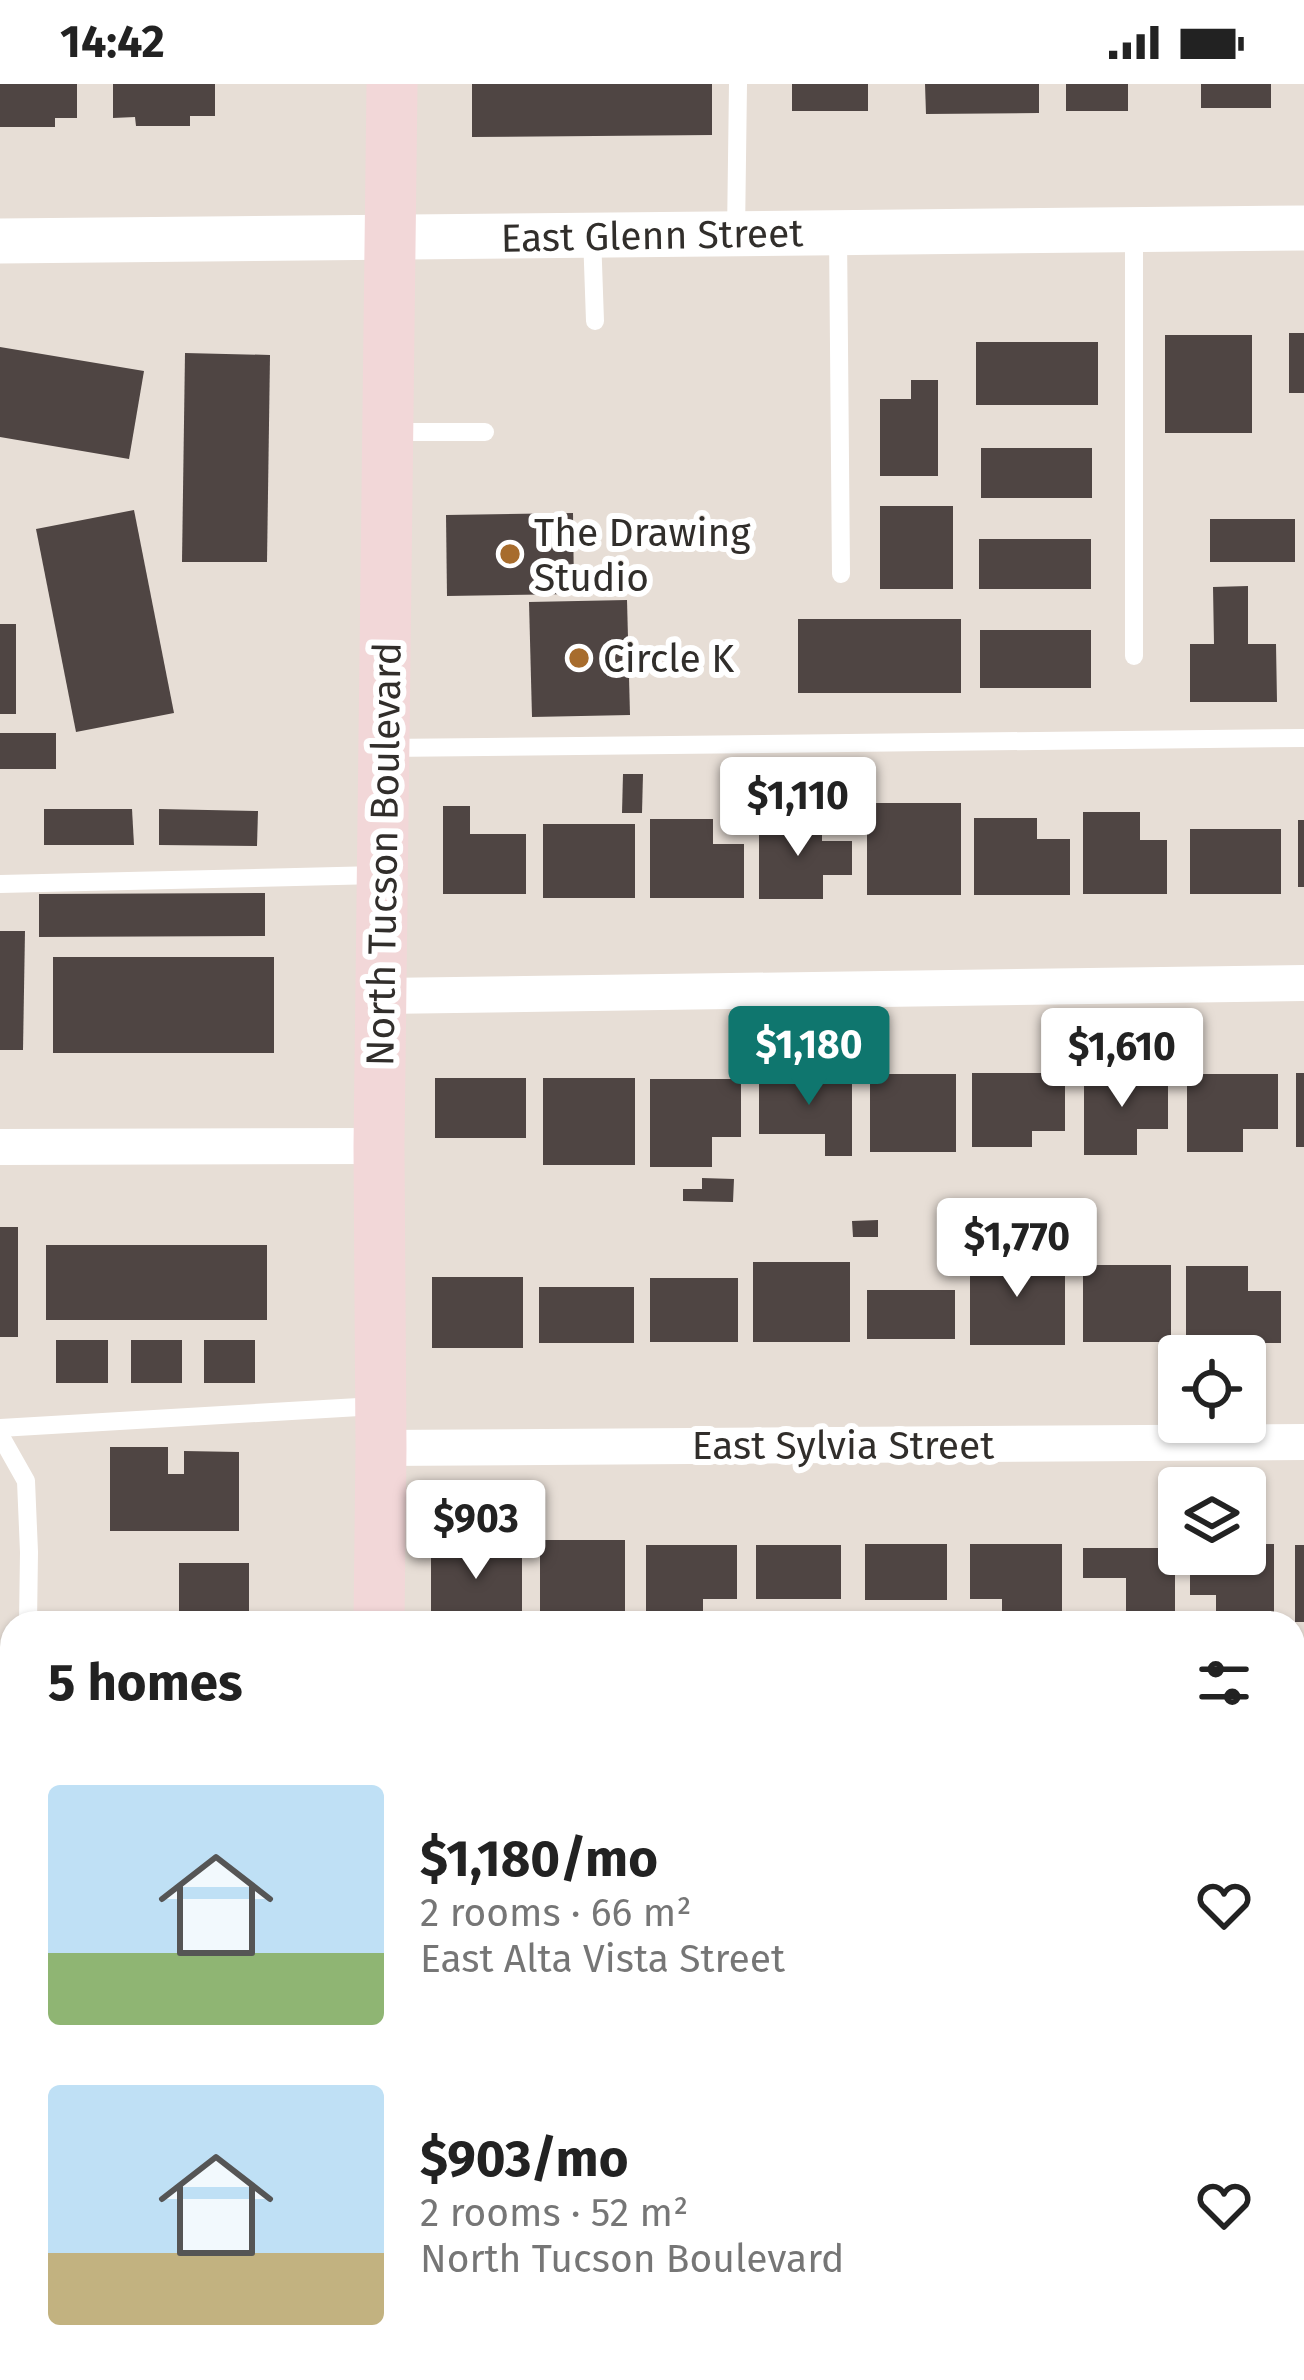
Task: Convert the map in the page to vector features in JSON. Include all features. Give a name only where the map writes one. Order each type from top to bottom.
[{"type":"main road","name":"North Tucson Boulevard","points":[[379,1611],[379,1146],[392,84]]},
{"type":"street","name":"East Glenn Street","points":[[0,241],[1304,228]]},
{"type":"street","points":[[382,996],[1304,983]]},
{"type":"street","points":[[0,1148],[379,1146]]},
{"type":"street","name":"East Sylvia Street","points":[[381,1427],[1304,1442]]},
{"type":"lane","points":[[736,234],[738,84]]},
{"type":"lane","points":[[1134,230],[1134,656]]},
{"type":"lane","points":[[838,233],[841,574]]},
{"type":"lane","points":[[592,235],[595,321]]},
{"type":"lane","points":[[388,432],[485,432]]},
{"type":"lane","points":[[385,748],[1304,738]]},
{"type":"lane","points":[[0,884],[384,875]]},
{"type":"lane","points":[[28,1611],[26,1481],[0,1431],[381,1427]]},
{"type":"building","points":[[0,84],[77,84],[77,118],[55,118],[55,127],[0,127]]},
{"type":"building","points":[[113,84],[215,84],[215,116],[190,116],[190,126],[136,126],[135,117],[113,118]]},
{"type":"building","points":[[472,84],[712,84],[712,135],[472,137]]},
{"type":"building","points":[[792,84],[868,84],[868,111],[792,111]]},
{"type":"building","points":[[925,84],[1039,84],[1039,113],[926,114]]},
{"type":"building","points":[[1066,84],[1128,84],[1128,111],[1066,111]]},
{"type":"building","points":[[1201,84],[1271,84],[1271,108],[1201,108]]},
{"type":"building","points":[[1289,333],[1304,333],[1304,393],[1289,393]]},
{"type":"building","points":[[1165,335],[1252,335],[1252,433],[1165,433]]},
{"type":"building","points":[[976,342],[1098,342],[1098,405],[976,405]]},
{"type":"building","points":[[0,347],[144,371],[129,459],[0,437]]},
{"type":"building","points":[[185,353],[270,355],[267,562],[182,562]]},
{"type":"building","points":[[911,380],[938,380],[938,476],[880,476],[880,399],[911,399]]},
{"type":"building","points":[[981,448],[1092,448],[1092,498],[981,498]]},
{"type":"building","points":[[880,506],[953,506],[953,589],[880,589]]},
{"type":"building","points":[[134,510],[174,713],[76,732],[36,529]]},
{"type":"building","name":"The Drawing Studio","points":[[573,513],[574,594],[447,596],[446,515]]},
{"type":"building","points":[[1210,519],[1295,519],[1295,562],[1210,562]]},
{"type":"building","points":[[979,539],[1091,539],[1091,589],[979,589]]},
{"type":"building","points":[[1248,586],[1248,644],[1276,644],[1277,702],[1190,702],[1190,644],[1214,644],[1213,587]]},
{"type":"building","name":"Circle K","points":[[627,600],[630,715],[532,717],[529,602]]},
{"type":"building","points":[[798,619],[961,619],[961,693],[798,693]]},
{"type":"building","points":[[0,624],[16,624],[16,714],[0,714]]},
{"type":"building","points":[[980,630],[1091,630],[1091,688],[980,688]]},
{"type":"building","points":[[0,733],[56,733],[56,769],[0,769]]},
{"type":"building","points":[[623,774],[643,774],[642,813],[622,813]]},
{"type":"building","points":[[867,803],[961,803],[961,895],[867,895]]},
{"type":"building","points":[[443,806],[470,806],[470,834],[526,834],[526,894],[443,894]]},
{"type":"building","points":[[44,809],[132,809],[134,845],[44,845]]},
{"type":"building","points":[[159,809],[258,811],[257,846],[159,845]]},
{"type":"building","points":[[1083,812],[1140,812],[1140,840],[1167,840],[1167,894],[1083,894]]},
{"type":"building","points":[[759,818],[822,818],[822,841],[852,841],[852,875],[823,875],[823,899],[759,899]]},
{"type":"building","points":[[974,818],[1037,818],[1037,839],[1070,839],[1070,895],[974,895]]},
{"type":"building","points":[[650,819],[713,819],[713,844],[744,844],[744,898],[650,898]]},
{"type":"building","points":[[1298,820],[1304,820],[1304,887],[1298,887]]},
{"type":"building","points":[[543,824],[635,824],[635,898],[543,898]]},
{"type":"building","points":[[1190,829],[1281,829],[1281,894],[1190,894]]},
{"type":"building","points":[[265,893],[265,936],[39,937],[39,894]]},
{"type":"building","points":[[0,931],[25,931],[23,1050],[0,1050]]},
{"type":"building","points":[[53,957],[274,957],[274,1053],[53,1053]]},
{"type":"building","points":[[972,1073],[1065,1073],[1065,1131],[1032,1131],[1032,1147],[972,1147]]},
{"type":"building","points":[[1084,1073],[1168,1073],[1168,1129],[1137,1129],[1137,1155],[1084,1155]]},
{"type":"building","points":[[1296,1073],[1304,1073],[1304,1147],[1296,1147]]},
{"type":"building","points":[[759,1074],[852,1074],[852,1156],[825,1156],[825,1134],[759,1134]]},
{"type":"building","points":[[870,1074],[956,1074],[956,1152],[870,1152]]},
{"type":"building","points":[[1187,1074],[1278,1074],[1278,1129],[1243,1129],[1243,1152],[1187,1152]]},
{"type":"building","points":[[435,1078],[526,1078],[526,1138],[435,1138]]},
{"type":"building","points":[[543,1078],[635,1078],[635,1165],[543,1165]]},
{"type":"building","points":[[650,1079],[741,1079],[741,1137],[712,1137],[712,1167],[650,1167]]},
{"type":"building","points":[[702,1178],[734,1179],[733,1202],[683,1201],[683,1189],[702,1189]]},
{"type":"building","points":[[878,1220],[878,1237],[853,1237],[852,1221]]},
{"type":"building","points":[[0,1227],[18,1227],[18,1337],[0,1337]]},
{"type":"building","points":[[46,1245],[267,1245],[267,1320],[46,1320]]},
{"type":"building","points":[[970,1256],[1065,1256],[1065,1345],[970,1345]]},
{"type":"building","points":[[753,1262],[850,1262],[850,1342],[753,1342]]},
{"type":"building","points":[[1083,1265],[1171,1265],[1171,1335],[1158,1335],[1158,1342],[1083,1342]]},
{"type":"building","points":[[1186,1266],[1248,1266],[1248,1291],[1281,1291],[1281,1343],[1266,1343],[1266,1335],[1186,1335]]},
{"type":"building","points":[[432,1277],[523,1277],[523,1348],[432,1348]]},
{"type":"building","points":[[650,1278],[738,1278],[738,1342],[650,1342]]},
{"type":"building","points":[[539,1287],[634,1287],[634,1343],[539,1343]]},
{"type":"building","points":[[867,1290],[955,1290],[955,1339],[867,1339]]},
{"type":"building","points":[[56,1340],[108,1340],[108,1383],[56,1383]]},
{"type":"building","points":[[131,1340],[182,1340],[182,1383],[131,1383]]},
{"type":"building","points":[[204,1340],[255,1340],[255,1383],[204,1383]]},
{"type":"building","points":[[110,1447],[168,1447],[168,1474],[184,1474],[184,1451],[239,1452],[239,1531],[110,1531]]},
{"type":"building","points":[[540,1540],[625,1540],[625,1611],[540,1611]]},
{"type":"building","points":[[865,1544],[947,1544],[947,1600],[865,1600]]},
{"type":"building","points":[[970,1544],[1062,1544],[1062,1611],[1002,1611],[1002,1599],[970,1599]]},
{"type":"building","points":[[1266,1544],[1274,1544],[1274,1611],[1216,1611],[1216,1595],[1190,1595],[1190,1575],[1266,1575]]},
{"type":"building","points":[[646,1545],[737,1545],[737,1599],[703,1599],[703,1611],[646,1611]]},
{"type":"building","points":[[756,1545],[841,1545],[841,1599],[756,1599]]},
{"type":"building","points":[[1295,1545],[1304,1545],[1304,1611],[1295,1611]]},
{"type":"building","points":[[431,1547],[522,1547],[522,1611],[431,1611]]},
{"type":"building","points":[[1083,1548],[1158,1548],[1158,1575],[1175,1575],[1175,1611],[1126,1611],[1126,1578],[1083,1578]]},
{"type":"building","points":[[179,1563],[249,1563],[249,1611],[179,1611]]},
{"type":"place","name":"The Drawing Studio","points":[[510,554]]},
{"type":"place","name":"Circle K","points":[[579,658]]}]
